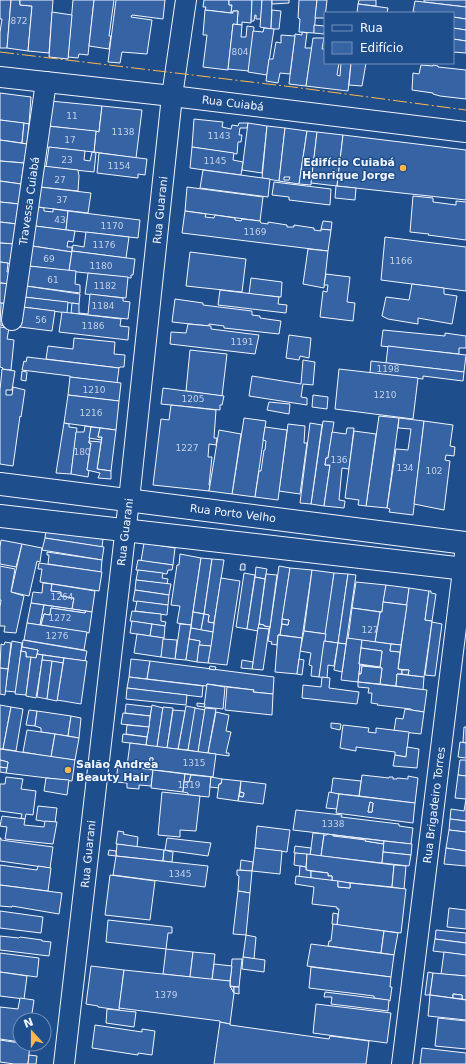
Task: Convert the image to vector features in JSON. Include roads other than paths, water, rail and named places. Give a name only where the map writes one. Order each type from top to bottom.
[{"type":"main road","name":"Rua Porto Velho","points":[[0,484],[466,542]]},
{"type":"main road","points":[[0,516],[465,569]]},
{"type":"street","name":"Rua Guarani","points":[[64,1064],[129,500],[172,96],[186,0]]},
{"type":"street","name":"Rua Cuiabá","points":[[0,77],[172,96],[466,132]]},
{"type":"street","name":"Travessa Cuiabá","points":[[12,320],[46,82]]},
{"type":"street","name":"Rua Brigadeiro Torres","points":[[402,1064],[465,569],[466,546]]},
{"type":"place","name":"Edifício Cuiabá Henrique Jorge","points":[[403,168]]},
{"type":"place","name":"Salão Andrea Beauty Hair","points":[[68,770]]}]
